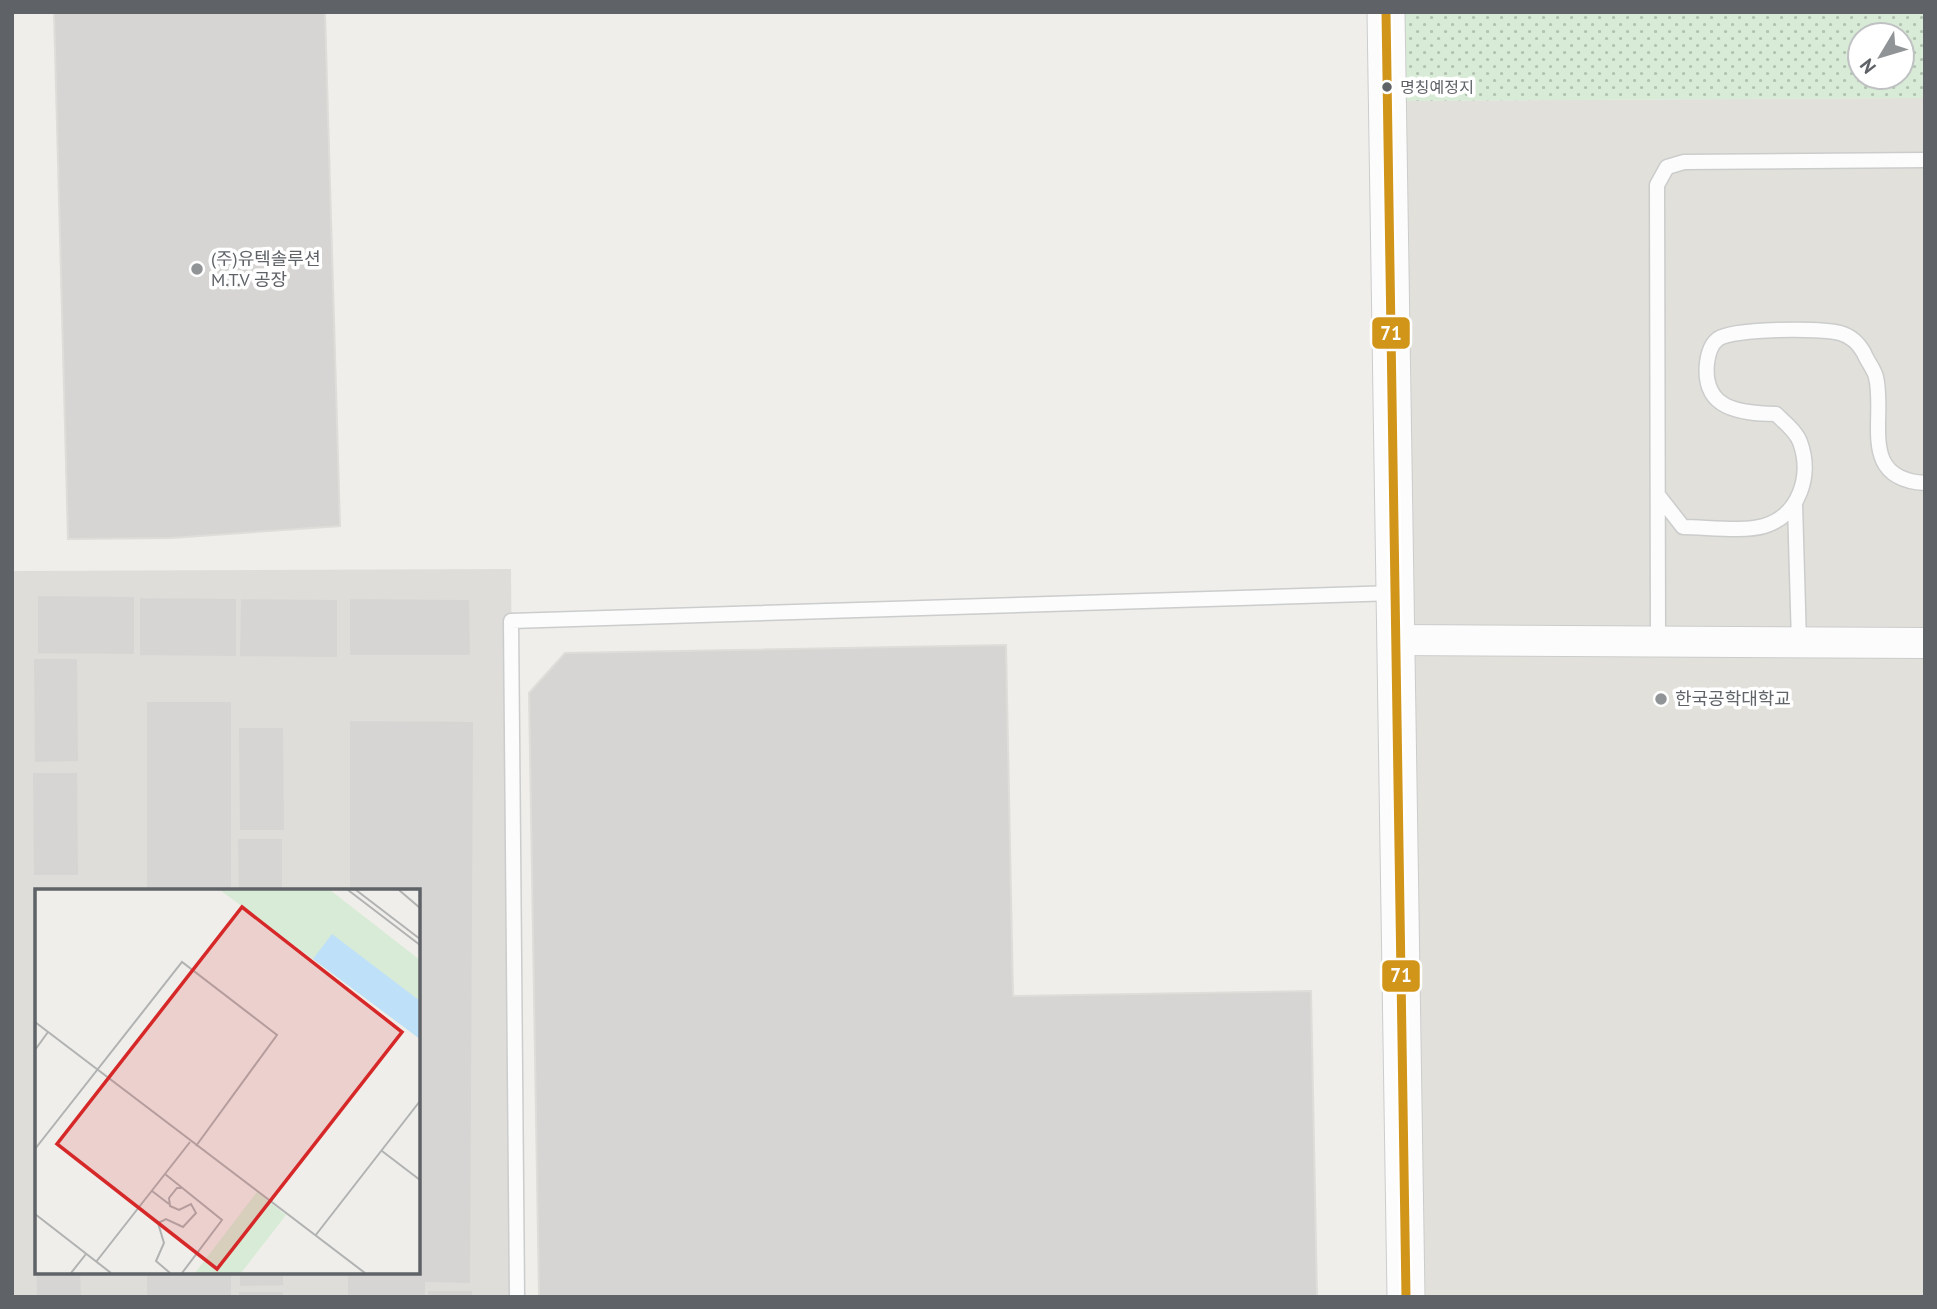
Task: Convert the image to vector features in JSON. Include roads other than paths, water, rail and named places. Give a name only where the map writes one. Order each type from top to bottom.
[{"type":"street","points":[[1386,12],[1406,1297]]},
{"type":"street","points":[[1396,640],[1925,643]]},
{"type":"lane","points":[[1658,642],[1657,185],[1667,167],[1685,162],[1925,160]]},
{"type":"lane","points":[[1658,495],[1684,527],[1763,527],[1782,517],[1803,489],[1805,464],[1800,440],[1776,414],[1739,413],[1723,404],[1710,390],[1707,371],[1709,354],[1717,339],[1735,333],[1821,331],[1842,333],[1858,344],[1876,377],[1877,438],[1882,460],[1895,474],[1925,483]]},
{"type":"lane","points":[[1795,503],[1799,643]]},
{"type":"lane","points":[[517,1297],[511,621],[1395,593]]},
{"type":"place","name":"명칭예정지","points":[[1387,87]]},
{"type":"place","name":"(주)유텍솔루션 M.T.V 공장","points":[[197,269]]},
{"type":"place","name":"한국공학대학교","points":[[1661,699]]}]
